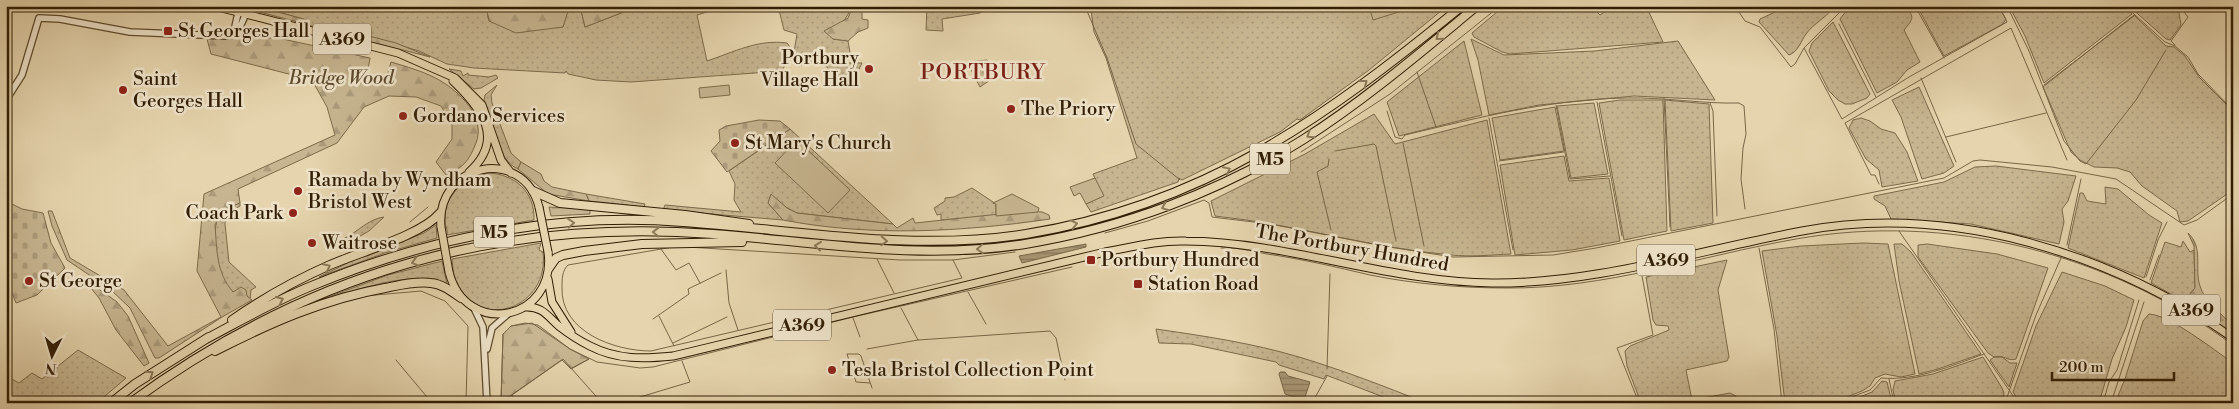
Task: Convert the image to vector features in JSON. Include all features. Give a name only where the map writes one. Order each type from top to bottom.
[{"type":"highway","name":"M5","points":[[206,339],[308,288],[378,261],[437,243],[534,226],[623,220],[682,222],[892,241],[982,239],[1054,228],[1108,216],[1161,198],[1236,165],[1311,122],[1462,6]]},
{"type":"highway","name":"M5","points":[[130,403],[170,374],[250,326],[300,302],[383,270],[459,251],[532,238],[625,231],[714,234],[862,249],[959,250],[1038,242],[1139,216],[1207,191],[1252,169],[1306,138],[1368,93],[1478,6]]},
{"type":"highway","name":"M5","points":[[533,190],[548,199],[560,203],[728,220],[801,234]]},
{"type":"highway","name":"M5","points":[[111,403],[135,384],[206,339],[253,306],[329,265],[423,227],[440,213]]},
{"type":"highway","name":"M5","points":[[548,272],[556,258],[563,255],[612,247],[671,242],[765,240]]},
{"type":"highway","name":"M5","points":[[170,374],[273,323],[330,301],[417,282],[437,284],[461,298]]},
{"type":"main road","name":"A369","points":[[214,6],[398,53],[455,78],[482,105],[501,160],[511,172],[533,190]]},
{"type":"main road","name":"A369","points":[[443,73],[472,100],[486,126],[488,147],[484,157],[453,185],[440,213],[449,272],[453,284],[461,298],[474,308],[490,314],[508,314],[525,307],[537,296],[548,272]]},
{"type":"main road","points":[[467,174],[488,169],[511,172]]},
{"type":"main road","points":[[533,190],[539,207],[548,252],[548,272]]},
{"type":"main road","name":"The Portbury Hundred","points":[[525,307],[543,310],[559,326],[591,347],[616,356],[649,359],[673,356],[1106,252],[1178,241],[1270,248],[1407,276],[1457,282],[1496,283],[1539,282],[1593,275],[1805,230],[1844,226],[1896,225],[1934,227],[1995,235],[2059,251],[2134,279],[2198,313],[2233,338]]},
{"type":"main road","name":"The Portbury Hundred","points":[[548,272],[552,302],[559,317],[574,336]]},
{"type":"street","points":[[6,100],[22,75],[39,18],[43,17],[137,33],[226,36],[234,33],[242,14]]},
{"type":"street","points":[[474,308],[482,321],[486,354],[487,403]]},
{"type":"street","points":[[486,354],[492,328],[508,314]]},
{"type":"green space","points":[[237,6],[271,6],[278,12],[307,20],[305,24]]},
{"type":"green space","points":[[271,6],[296,6],[297,9],[297,6],[486,6],[489,21],[563,27],[569,6],[580,6],[585,27],[639,6],[726,6],[697,15],[707,61],[746,47],[766,43],[787,43],[790,47],[789,56],[783,69],[755,73],[631,82],[596,80],[568,74],[566,71],[565,73],[474,68],[447,64],[419,51],[361,34],[360,39],[305,24],[307,20],[278,12]]},
{"type":"green space","points":[[486,6],[569,6],[569,8],[563,27],[516,33],[489,21]]},
{"type":"green space","points":[[580,6],[639,6],[585,27]]},
{"type":"green space","points":[[778,6],[811,6],[816,10],[830,10],[839,6],[853,6],[833,39],[848,41],[851,58],[830,59],[798,66],[793,58],[797,34],[784,30]]},
{"type":"green space","points":[[853,6],[862,6],[862,19],[868,20],[868,28],[858,32],[848,41],[833,39],[824,31],[848,18]]},
{"type":"green space","points":[[927,6],[986,6],[986,8],[980,13],[942,19],[943,31],[926,30]]},
{"type":"green space","points":[[1112,6],[1447,6],[1369,70],[1300,120],[1297,119],[1280,132],[1182,180],[1179,178],[1178,182],[1091,212],[1086,204],[1103,196],[1093,174],[1137,158],[1106,58],[1094,32],[1091,10]]},
{"type":"green space","points":[[1369,6],[1418,6],[1373,20]]},
{"type":"green space","points":[[1504,6],[1591,6],[1600,15],[1613,6],[1646,6],[1663,42],[1510,54],[1502,52],[1474,37],[1472,33]]},
{"type":"green space","points":[[1788,6],[1835,6],[1809,30],[1797,49],[1789,55],[1759,22],[1760,19]]},
{"type":"green space","points":[[1850,6],[1906,6],[1912,16],[1911,21],[1904,30],[1920,62],[1907,70],[1897,82],[1877,93],[1840,19]]},
{"type":"green space","points":[[1917,6],[1998,6],[2006,19],[2003,24],[1944,56]]},
{"type":"green space","points":[[2009,6],[2124,6],[2132,14],[2044,83],[2025,36]]},
{"type":"green space","points":[[2129,6],[2175,6],[2179,13],[2181,25],[2170,40],[2166,39]]},
{"type":"green space","points":[[2134,15],[2166,46],[2174,47],[2185,56],[2199,77],[2233,111],[2233,190],[2188,221],[2180,222],[2177,211],[2142,186],[2130,172],[2117,168],[2094,167],[2080,160],[2071,152],[2043,87]]},
{"type":"green space","points":[[1833,22],[1870,94],[1867,98],[1852,104],[1845,104],[1829,91],[1809,51],[1812,43]]},
{"type":"green space","points":[[361,34],[396,43],[430,57],[360,39]]},
{"type":"green space","name":"Bridge Wood","points":[[278,38],[370,58],[367,75],[386,80],[391,62],[434,77],[453,89],[470,107],[478,124],[476,143],[465,163],[457,170],[446,175],[436,162],[452,139],[452,125],[441,106],[416,97],[389,96],[364,107],[337,143],[238,189],[240,203],[223,210],[223,215],[215,225],[217,252],[220,269],[227,284],[233,292],[241,287],[246,290],[247,296],[252,300],[159,358],[155,358],[130,308],[110,289],[67,260],[52,226],[48,211],[52,211],[70,258],[124,290],[168,346],[221,317],[197,271],[204,194],[335,135],[327,107],[312,80],[211,54],[207,39]]},
{"type":"green space","points":[[1471,39],[1504,55],[1595,51],[1678,41],[1715,100],[1634,96],[1539,105],[1489,115],[1478,60]]},
{"type":"green space","points":[[1464,41],[1482,115],[1399,136],[1387,102]]},
{"type":"green space","points":[[987,60],[999,74],[980,87],[967,62]]},
{"type":"green space","points":[[862,63],[853,81],[844,88],[825,65]]},
{"type":"green space","points":[[449,69],[461,71],[463,76],[468,73],[468,75],[489,77],[496,75],[498,78],[481,88],[474,89]]},
{"type":"green space","points":[[497,85],[491,95],[492,103],[511,153],[521,162],[518,169],[511,164],[500,149],[484,100],[485,95]]},
{"type":"green space","points":[[729,85],[730,95],[700,98],[699,88]]},
{"type":"green space","points":[[1919,87],[1954,166],[1944,173],[1922,179],[1901,117],[1892,100]]},
{"type":"green space","points":[[1620,100],[1663,100],[1667,231],[1624,240],[1599,103]]},
{"type":"green space","points":[[1665,100],[1709,104],[1713,223],[1671,231]]},
{"type":"green space","points":[[1594,103],[1608,174],[1571,178],[1557,106]]},
{"type":"green space","points":[[1555,107],[1564,151],[1500,160],[1492,118]]},
{"type":"green space","points":[[1374,114],[1395,144],[1487,120],[1511,254],[1466,256],[1421,252],[1274,224],[1215,216],[1211,201],[1305,154]]},
{"type":"green space","points":[[1861,118],[1870,121],[1881,129],[1895,133],[1907,152],[1918,181],[1882,187],[1879,170],[1866,159],[1849,128],[1853,120]]},
{"type":"green space","points":[[759,120],[780,121],[790,129],[727,172],[711,151],[720,141],[719,130],[726,126]]},
{"type":"green space","points":[[790,129],[893,224],[797,213],[787,208],[771,195],[768,203],[783,220],[663,210],[665,205],[741,212],[734,200],[735,184],[729,171]]},
{"type":"green space","points":[[797,140],[850,190],[828,213],[775,163]]},
{"type":"green space","points":[[1564,156],[1569,181],[1609,178],[1620,241],[1572,250],[1515,255],[1500,165]]},
{"type":"green space","points":[[521,162],[541,174],[544,181],[552,187],[586,194],[589,201],[548,194],[518,169]]},
{"type":"green space","points":[[1996,166],[2076,176],[2068,201],[2062,209],[2064,222],[2059,244],[1971,224],[1891,219],[1885,206],[1874,199],[1874,196],[1944,182],[1975,167]]},
{"type":"green space","points":[[488,173],[507,177],[522,186],[531,201],[534,220],[447,235],[446,211],[452,195],[464,183],[479,175]]},
{"type":"green space","points":[[1095,178],[1104,196],[1086,204],[1080,193],[1074,196],[1070,187]]},
{"type":"green space","points":[[2105,187],[2118,189],[2149,215],[2162,223],[2144,278],[2068,248],[2080,193],[2083,193],[2087,201],[2106,204]]},
{"type":"green space","points":[[972,188],[996,204],[996,216],[941,220],[941,214],[937,215],[934,208],[945,201],[945,198],[954,197]]},
{"type":"green space","points":[[586,194],[645,204],[644,207],[589,201]]},
{"type":"green space","points":[[771,194],[787,208],[797,213],[893,224],[897,228],[913,218],[915,223],[1028,211],[1042,212],[1049,215],[1050,219],[950,230],[883,231],[849,229],[783,220],[768,203]]},
{"type":"green space","points":[[1012,194],[1039,208],[1038,212],[996,216],[996,204],[993,203]]},
{"type":"green space","points":[[6,201],[22,209],[43,213],[51,243],[65,268],[37,295],[16,303],[6,278]]},
{"type":"green space","points":[[240,203],[240,206],[226,214],[225,224],[229,262],[256,287],[251,290],[250,299],[232,291],[227,285],[222,276],[216,252],[215,239],[218,218],[222,211]]},
{"type":"green space","points":[[549,207],[590,209],[590,214],[551,216]]},
{"type":"green space","points":[[384,217],[369,231],[346,244],[343,239],[373,220]]},
{"type":"green space","points":[[436,225],[437,238],[385,253],[319,277],[362,256],[424,233]]},
{"type":"green space","points":[[2188,233],[2196,245],[2198,279],[2202,292],[2233,326],[2233,334],[2184,301],[2195,288],[2194,246]]},
{"type":"green space","points":[[2183,241],[2190,252],[2194,250],[2195,288],[2184,301],[2151,283],[2165,242],[2181,247]]},
{"type":"green space","points":[[541,243],[539,250],[543,252],[542,271],[536,287],[526,299],[512,307],[497,310],[482,307],[469,299],[456,282],[452,259]]},
{"type":"green space","points":[[1863,243],[1888,244],[1915,374],[1901,377],[1885,374],[1875,378],[1870,386],[1862,391],[1832,403],[1785,403],[1777,336],[1762,251],[1801,246]]},
{"type":"green space","points":[[1894,244],[1902,244],[1911,252],[1981,354],[1919,374],[1899,281]]},
{"type":"green space","points":[[1927,244],[1997,254],[2048,268],[2016,359],[2010,360],[2000,356],[1994,357],[1988,353],[1918,257],[1918,245]]},
{"type":"green space","points":[[1727,260],[1718,290],[1729,357],[1727,361],[1686,370],[1692,400],[1730,393],[1736,396],[1738,403],[1641,403],[1627,366],[1625,351],[1630,346],[1669,330],[1668,326],[1656,325],[1653,320],[1646,277]]},
{"type":"green space","points":[[442,261],[447,284],[435,280],[409,279],[368,287],[320,300],[388,275]]},
{"type":"green space","points":[[2062,272],[2105,286],[2134,300],[2126,327],[2112,359],[2099,403],[2020,403],[2013,392],[2036,326]]},
{"type":"green space","points":[[82,277],[117,302],[128,316],[149,363],[144,366],[116,330],[99,298]]},
{"type":"green space","points":[[2149,314],[2168,320],[2180,327],[2233,363],[2233,403],[2115,403],[2125,379],[2143,321]]},
{"type":"green space","points":[[525,323],[538,325],[570,349],[589,359],[571,369],[562,360],[512,395],[516,403],[501,403],[503,334],[511,326]]},
{"type":"green space","points":[[1156,329],[1228,340],[1281,352],[1379,384],[1426,403],[1399,403],[1326,375],[1324,379],[1279,365],[1276,362],[1191,344],[1159,343]]},
{"type":"green space","points":[[78,350],[126,378],[97,403],[6,403],[6,376],[19,383],[32,373],[42,379]]},
{"type":"green space","points":[[1983,357],[2002,388],[2004,393],[2003,403],[1896,403],[1893,390],[1895,381],[1933,374]]},
{"type":"green space","points":[[1994,357],[2002,357],[2010,363],[2017,363],[2009,387],[1990,360]]},
{"type":"green space","points":[[1882,381],[1887,382],[1892,403],[1845,403],[1872,392]]},
{"type":"shaded area","points":[[1086,244],[1086,247],[1022,263],[1019,256]]},
{"type":"shaded area","points":[[1280,372],[1285,372],[1288,376],[1310,382],[1304,400],[1285,394]]},
{"type":"waterway","points":[[1301,152],[1390,94],[1500,6]]},
{"type":"waterway","points":[[1735,6],[1745,21],[1760,27],[1791,67],[1795,64],[1804,48],[1842,119],[1909,77],[2007,22],[1999,6]]},
{"type":"waterway","points":[[1804,48],[1846,6]]},
{"type":"waterway","points":[[1915,6],[1944,58]]},
{"type":"waterway","points":[[2007,6],[2029,51],[2064,141],[2080,161],[2086,164],[2136,100],[2166,50]]},
{"type":"waterway","points":[[2125,6],[2165,42],[2175,46],[2188,57],[2198,74],[2233,110]]},
{"type":"waterway","points":[[2175,45],[2171,41],[2188,17],[2179,6]]},
{"type":"waterway","points":[[1087,11],[1107,58],[1136,144],[1180,180]]},
{"type":"waterway","points":[[2044,85],[2134,16]]},
{"type":"waterway","points":[[1839,24],[1876,97]]},
{"type":"waterway","points":[[1879,184],[1875,175],[1871,175],[1845,123],[2011,28],[2067,160]]},
{"type":"waterway","points":[[1417,72],[1436,127]]},
{"type":"waterway","points":[[1921,78],[1956,162]]},
{"type":"waterway","points":[[1387,111],[1395,137],[1402,139],[1405,135],[1514,110],[1598,99],[1640,98],[1739,103],[1744,106],[1746,134],[1741,179],[1745,209]]},
{"type":"waterway","points":[[1664,98],[1670,227]]},
{"type":"waterway","points":[[1597,102],[1622,236]]},
{"type":"waterway","points":[[1710,103],[1713,111],[1717,216]]},
{"type":"waterway","points":[[1556,105],[1570,179],[1610,176]]},
{"type":"waterway","points":[[1946,137],[2046,113]]},
{"type":"waterway","points":[[1489,118],[1513,250]]},
{"type":"waterway","points":[[1403,143],[1424,246]]},
{"type":"waterway","points":[[1335,151],[1374,144],[1376,146],[1396,241]]},
{"type":"waterway","points":[[1499,161],[1564,152]]},
{"type":"waterway","points":[[1329,159],[1328,166],[1317,172],[1331,230]]},
{"type":"waterway","points":[[1105,233],[1148,221],[1204,200],[1209,203],[1212,217],[1270,224],[1383,246],[1453,257],[1553,255],[1944,178],[1973,161],[1980,160],[2052,167],[2116,179],[2184,225],[2197,220],[2233,194]]},
{"type":"waterway","points":[[2067,245],[2081,179]]},
{"type":"waterway","points":[[410,222],[428,207]]},
{"type":"waterway","points":[[2146,277],[2158,240],[2167,222]]},
{"type":"waterway","points":[[1899,231],[2018,403]]},
{"type":"waterway","points":[[1221,248],[1293,258],[1404,281],[1506,288],[1543,287],[1579,283],[1652,270],[1796,239],[1853,232],[1911,231],[1968,236],[2025,247],[2080,264],[2134,286],[2185,313],[2233,345]]},
{"type":"waterway","points":[[673,247],[568,265],[563,272],[562,287],[564,303],[570,316],[580,327],[606,343],[651,351],[962,278],[953,260]]},
{"type":"waterway","points":[[687,247],[900,260],[953,260],[1015,252]]},
{"type":"waterway","points":[[1759,248],[1774,329],[1782,403]]},
{"type":"waterway","points":[[661,249],[676,270],[689,263],[700,283]]},
{"type":"waterway","points":[[2150,280],[2159,255]]},
{"type":"waterway","points":[[2005,403],[2036,315],[2061,258]]},
{"type":"waterway","points":[[877,259],[894,293]]},
{"type":"waterway","points":[[501,401],[503,334],[511,326],[532,323],[570,349],[597,362],[640,368],[653,367],[853,317],[1072,267]]},
{"type":"waterway","points":[[726,270],[729,303],[738,330]]},
{"type":"waterway","points":[[653,319],[689,294],[688,289],[721,273]]},
{"type":"waterway","points":[[1327,369],[1330,274]]},
{"type":"waterway","points":[[1639,403],[1617,348],[1653,335],[1642,276]]},
{"type":"waterway","points":[[364,296],[421,291],[445,301],[468,326],[466,403]]},
{"type":"waterway","points":[[968,292],[986,324]]},
{"type":"waterway","points":[[2103,403],[2109,382],[2117,370],[2139,300]]},
{"type":"waterway","points":[[2111,403],[2144,302]]},
{"type":"waterway","points":[[901,308],[918,340]]},
{"type":"waterway","points":[[659,316],[674,346]]},
{"type":"waterway","points":[[673,343],[727,317]]},
{"type":"waterway","points":[[853,318],[860,337]]},
{"type":"waterway","points":[[867,349],[918,340],[1050,331],[1056,338],[1065,380]]},
{"type":"waterway","points":[[870,383],[856,382],[847,354],[859,354],[861,356],[872,388]]},
{"type":"waterway","points":[[1836,403],[1870,390],[1881,378],[1921,375],[1984,354]]},
{"type":"waterway","points":[[500,403],[563,359],[602,403]]},
{"type":"waterway","points":[[572,368],[589,359]]},
{"type":"waterway","points":[[396,360],[432,403]]},
{"type":"waterway","points":[[620,403],[690,382],[682,361]]},
{"type":"waterway","points":[[1312,403],[1327,376]]},
{"type":"waterway","points":[[1889,379],[1894,403]]},
{"type":"waterway","points":[[864,403],[872,403]]},
{"type":"place","name":"St Georges Hall","points":[[168,31]]},
{"type":"place","name":"Portbury Village Hall","points":[[869,69]]},
{"type":"place","name":"Saint Georges Hall","points":[[123,90]]},
{"type":"place","name":"The Priory","points":[[1011,109]]},
{"type":"place","name":"Gordano Services","points":[[403,116]]},
{"type":"place","name":"St Mary's Church","points":[[735,143]]},
{"type":"place","name":"Ramada by Wyndham Bristol West","points":[[298,191]]},
{"type":"place","name":"Coach Park","points":[[293,213]]},
{"type":"place","name":"Waitrose","points":[[312,243]]},
{"type":"place","name":"Portbury Hundred","points":[[1091,260]]},
{"type":"place","name":"St George","points":[[29,281]]},
{"type":"place","name":"Station Road","points":[[1138,284]]},
{"type":"place","name":"Tesla Bristol Collection Point","points":[[832,370]]},
{"type":"district","name":"PORTBURY","points":[[983,73]]}]
